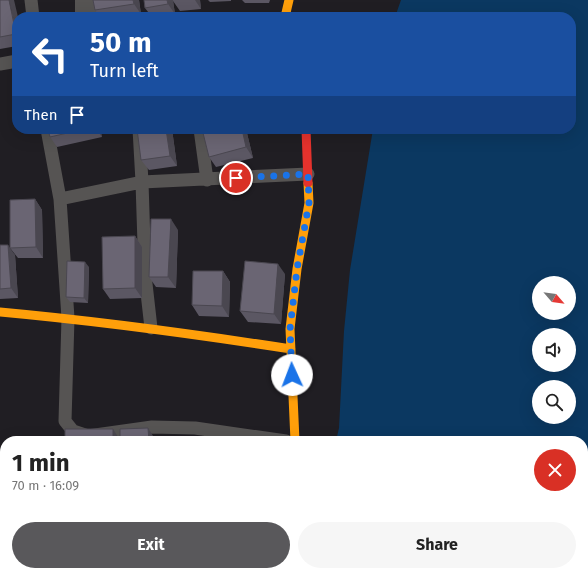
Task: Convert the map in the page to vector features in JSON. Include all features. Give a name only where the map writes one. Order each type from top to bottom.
[{"type":"street","points":[[86,0],[86,12]]},
{"type":"street","points":[[286,12],[289,0]]},
{"type":"street","points":[[295,436],[290,329],[297,269],[309,203],[306,134]]},
{"type":"street","points":[[0,312],[151,328],[291,350]]},
{"type":"lane","points":[[31,0],[32,12]]},
{"type":"lane","points":[[0,64],[12,62]]},
{"type":"lane","points":[[48,134],[60,199],[68,318],[65,421],[73,431],[88,436],[152,427],[195,428],[251,436]]},
{"type":"lane","points":[[139,134],[145,275],[151,328]]},
{"type":"lane","points":[[201,134],[207,180]]},
{"type":"lane","points":[[60,199],[142,182],[308,174]]},
{"type":"water","points":[[401,0],[588,0],[588,436],[337,436],[339,428],[344,331],[350,270],[372,134],[576,134],[576,12],[397,12]]},
{"type":"building","points":[[0,0],[9,0],[12,15],[12,35],[0,37]]},
{"type":"building","points":[[93,0],[133,0],[134,4],[95,10]]},
{"type":"building","points":[[144,0],[167,0],[168,4],[145,8]]},
{"type":"building","points":[[49,134],[63,134],[50,137]]},
{"type":"building","points":[[138,134],[167,134],[170,156],[141,160]]},
{"type":"building","points":[[203,134],[243,134],[246,147],[209,157]]},
{"type":"building","points":[[35,199],[36,247],[10,248],[10,200]]},
{"type":"building","points":[[151,219],[171,219],[168,277],[149,277]]},
{"type":"building","points":[[135,236],[135,288],[103,289],[102,237]]},
{"type":"building","points":[[0,245],[8,245],[11,288],[0,289]]},
{"type":"building","points":[[67,261],[85,262],[84,298],[66,297]]},
{"type":"building","points":[[245,261],[278,264],[274,314],[240,311]]},
{"type":"building","points":[[193,271],[223,271],[222,306],[192,305]]},
{"type":"building","points":[[148,428],[149,436],[120,436],[120,429]]},
{"type":"building","points":[[65,429],[113,429],[113,436],[65,436]]},
{"type":"traffic: slow","points":[[286,12],[289,0]]},
{"type":"traffic: slow","points":[[295,436],[290,329],[297,269],[309,203],[308,183]]},
{"type":"traffic: slow","points":[[0,312],[146,328],[291,349]]},
{"type":"traffic: jam","points":[[306,134],[308,183]]},
{"type":"route","points":[[236,178],[308,174],[309,203],[297,269],[290,329],[292,375]]}]
